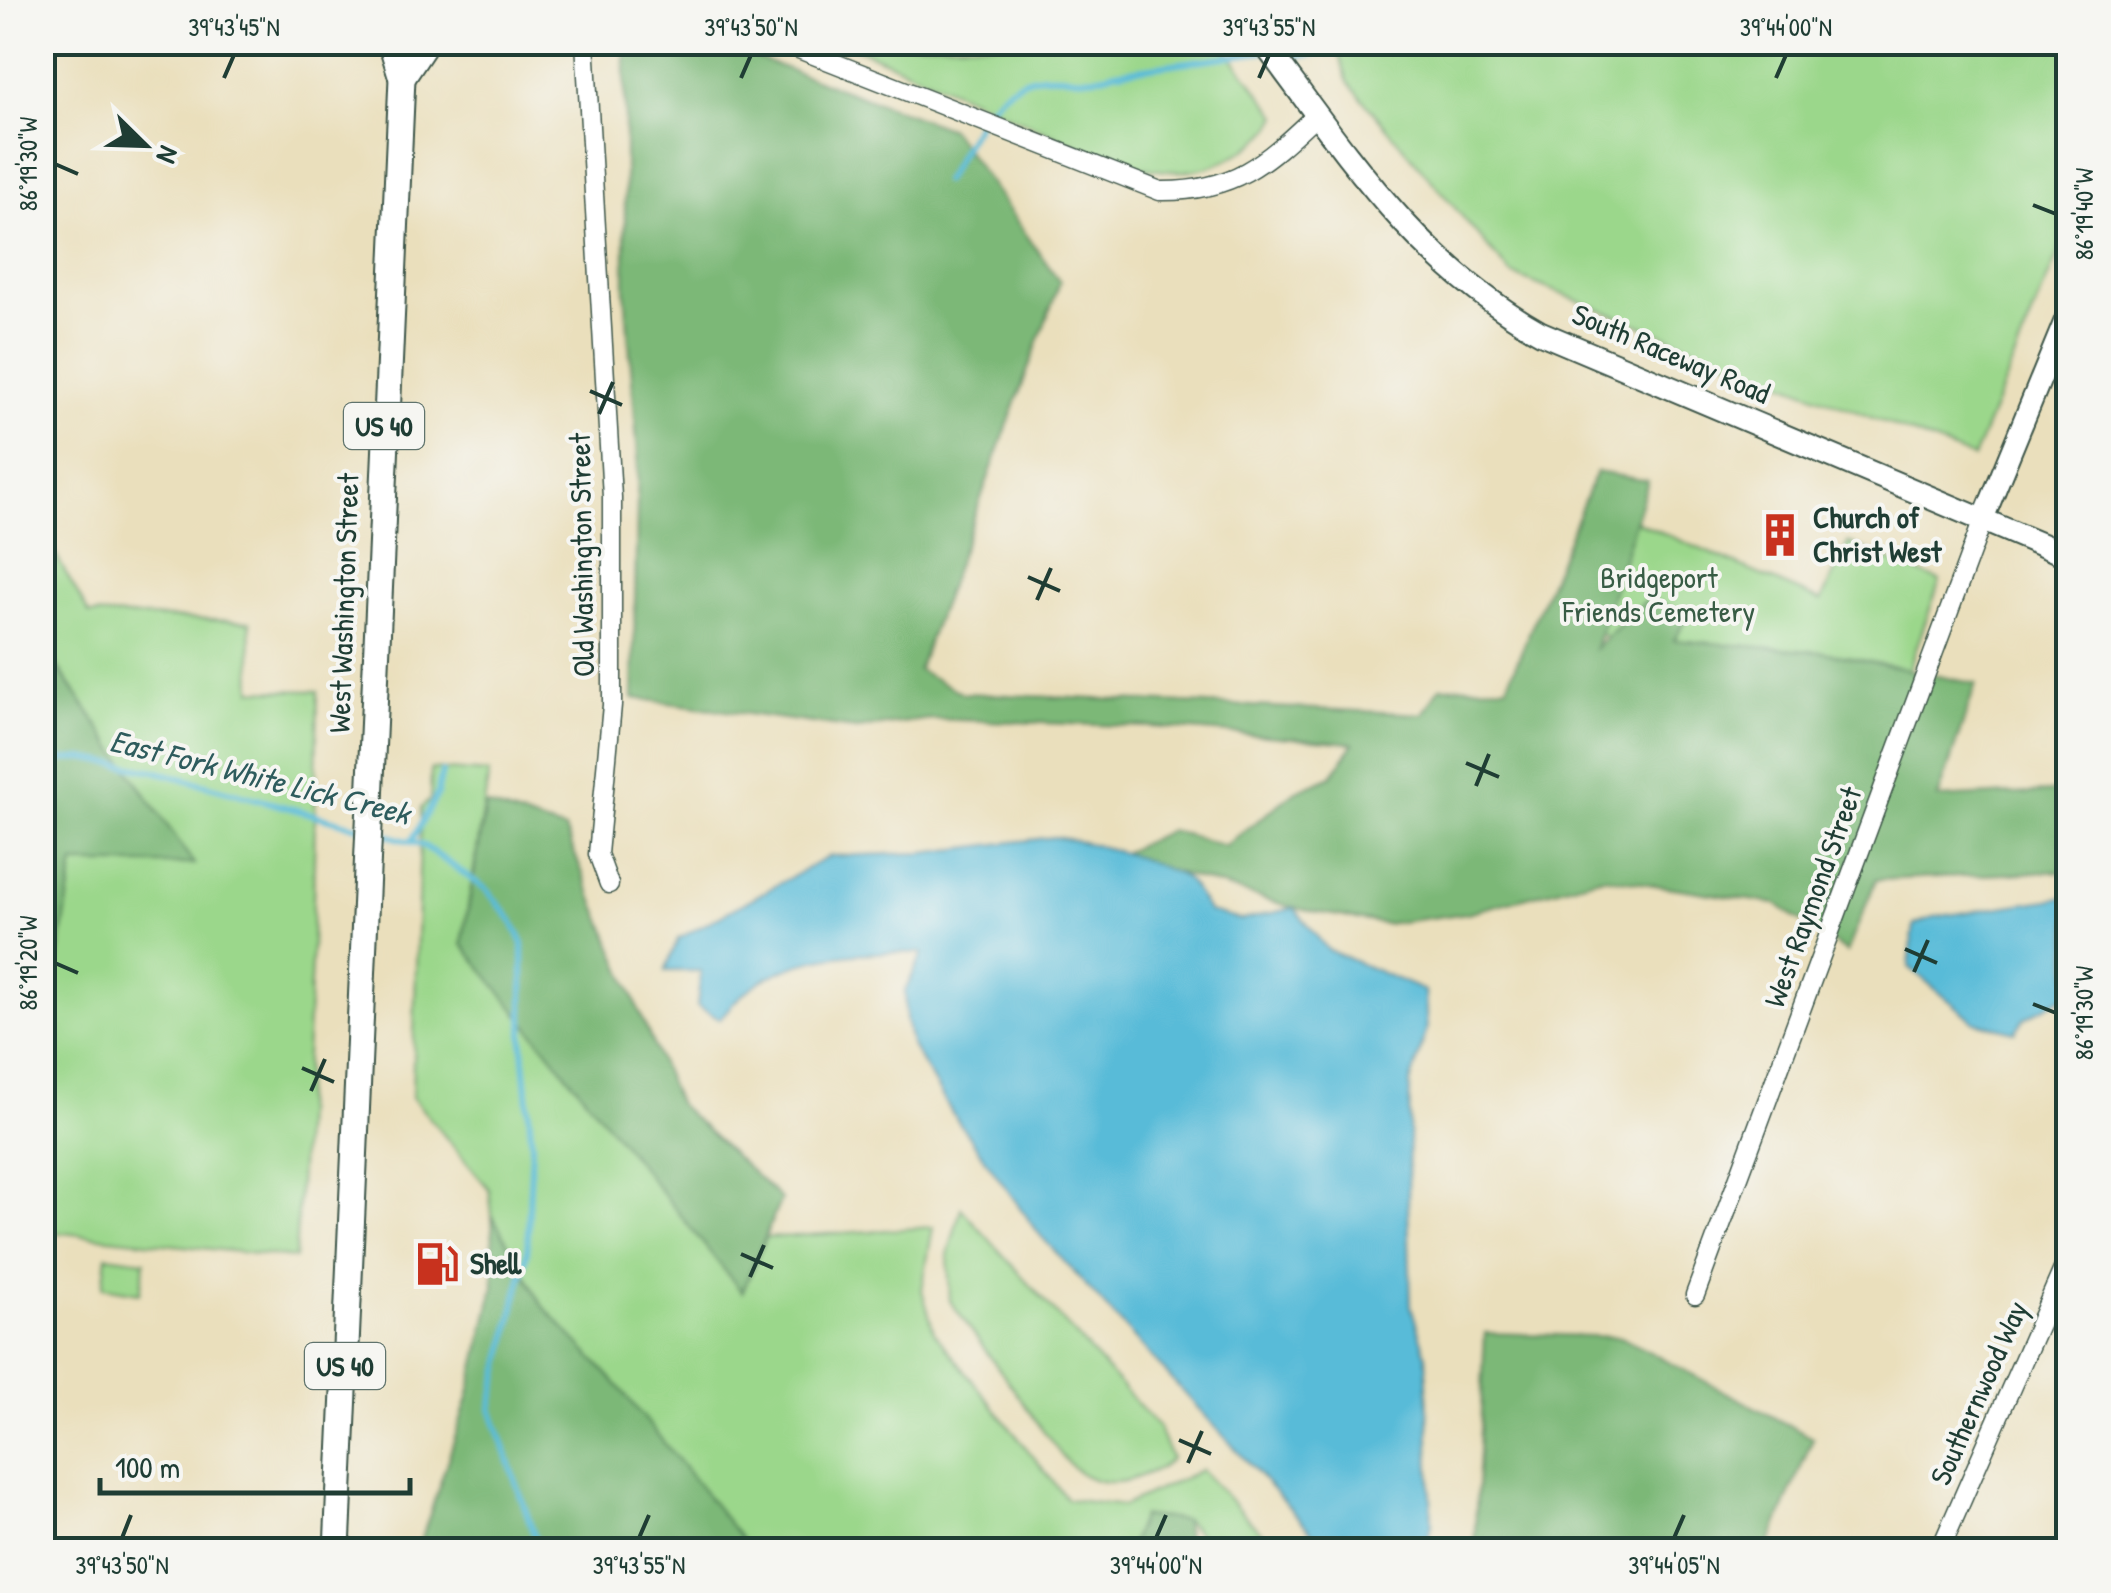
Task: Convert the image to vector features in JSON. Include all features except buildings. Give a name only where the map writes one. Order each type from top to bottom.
[{"type":"main road","name":"West Washington Street","points":[[337,1550],[402,78],[391,42]]},
{"type":"main road","points":[[402,78],[426,42]]},
{"type":"main road","name":"South Raceway Road","points":[[1263,42],[1424,248],[1466,286],[1508,314],[1541,333],[2068,556]]},
{"type":"street","name":"Old Washington Street","points":[[585,42],[612,496],[612,705],[598,854],[609,884]]},
{"type":"street","points":[[781,42],[1138,185],[1183,191],[1223,184],[1257,168],[1316,114]]},
{"type":"street","points":[[1984,518],[2068,313]]},
{"type":"street","name":"West Raymond Street","points":[[1695,1296],[1984,518]]},
{"type":"street","name":"Southernwood Way","points":[[1940,1550],[2068,1258]]},
{"type":"green space","points":[[625,43],[716,43],[951,129],[1060,282],[918,670],[962,693],[1423,714],[1440,687],[1507,686],[1596,472],[1648,481],[1595,648],[1649,598],[1689,615],[1674,640],[1823,652],[1976,684],[1938,798],[2068,791],[2068,871],[1876,880],[1847,952],[1776,904],[1603,877],[1467,913],[1385,924],[1294,908],[1119,855],[1170,830],[1225,846],[1296,791],[1332,776],[1354,743],[1154,727],[931,719],[856,729],[633,698],[638,456],[625,291]]},
{"type":"green space","points":[[845,43],[1221,43],[1278,116],[1256,142],[1214,165],[1171,171],[1120,164]]},
{"type":"green space","points":[[1335,43],[2068,43],[2068,230],[1973,458],[1511,274],[1348,82]]},
{"type":"green space","name":"Bridgeport Friends Cemetery","points":[[1619,514],[1821,601],[1848,543],[1940,581],[1896,705],[1649,655],[1577,624]]},
{"type":"green space","points":[[42,531],[89,614],[250,622],[252,690],[318,691],[312,946],[295,1258],[43,1231],[43,1000],[51,1001],[74,863],[193,863],[43,645]]},
{"type":"green space","points":[[42,645],[194,864],[74,864],[51,1002],[42,1000]]},
{"type":"green space","points":[[431,769],[489,773],[462,944],[743,1291],[765,1238],[933,1227],[922,1290],[934,1332],[1067,1499],[1123,1506],[1201,1470],[1278,1550],[1263,1550],[1254,1543],[1215,1550],[1185,1520],[1143,1516],[1128,1550],[750,1550],[620,1388],[542,1305],[492,1215],[489,1189],[412,1097],[421,808],[430,800]]},
{"type":"green space","points":[[486,805],[565,830],[677,1103],[781,1199],[742,1292],[462,944]]},
{"type":"green space","points":[[961,1208],[1158,1427],[1171,1458],[1165,1465],[1131,1479],[1109,1482],[1088,1477],[1061,1455],[950,1301],[948,1255]]},
{"type":"green space","points":[[492,1215],[542,1305],[620,1388],[750,1550],[418,1550],[468,1398],[494,1286]]},
{"type":"green space","points":[[107,1256],[145,1261],[140,1293],[103,1287]]},
{"type":"green space","points":[[1485,1333],[1621,1337],[1813,1438],[1767,1550],[1474,1550]]},
{"type":"green space","points":[[1142,1516],[1185,1520],[1188,1550],[1128,1550]]},
{"type":"water","points":[[1054,837],[1119,852],[1168,869],[1189,883],[1209,912],[1242,920],[1294,908],[1328,950],[1425,991],[1427,1029],[1410,1084],[1408,1203],[1411,1306],[1426,1356],[1432,1525],[1424,1550],[1328,1550],[1040,1235],[952,1113],[911,1044],[905,991],[923,953],[838,956],[786,969],[739,997],[720,1019],[697,1006],[701,971],[665,971],[678,939],[830,856],[924,853]]},
{"type":"water","points":[[2068,897],[2068,994],[2024,1019],[2015,1032],[1975,1022],[1909,967],[1914,925],[1934,917]]},
{"type":"waterway","points":[[1295,56],[1435,42]]},
{"type":"waterway","points":[[944,181],[983,115],[1009,89],[1025,80],[1044,76],[1097,77],[1262,52]]},
{"type":"waterway","name":"East Fork White Lick Creek","points":[[42,762],[83,758],[155,771],[362,828]]},
{"type":"waterway","points":[[412,840],[437,795],[442,772]]},
{"type":"waterway","name":"East Fork White Lick Creek","points":[[374,831],[424,846],[486,889],[512,920],[523,944],[523,1048],[532,1145],[527,1252],[491,1408],[539,1550]]},
{"type":"place","name":"Church of Christ West","points":[[1780,535]]},
{"type":"place","name":"Shell","points":[[437,1264]]}]
